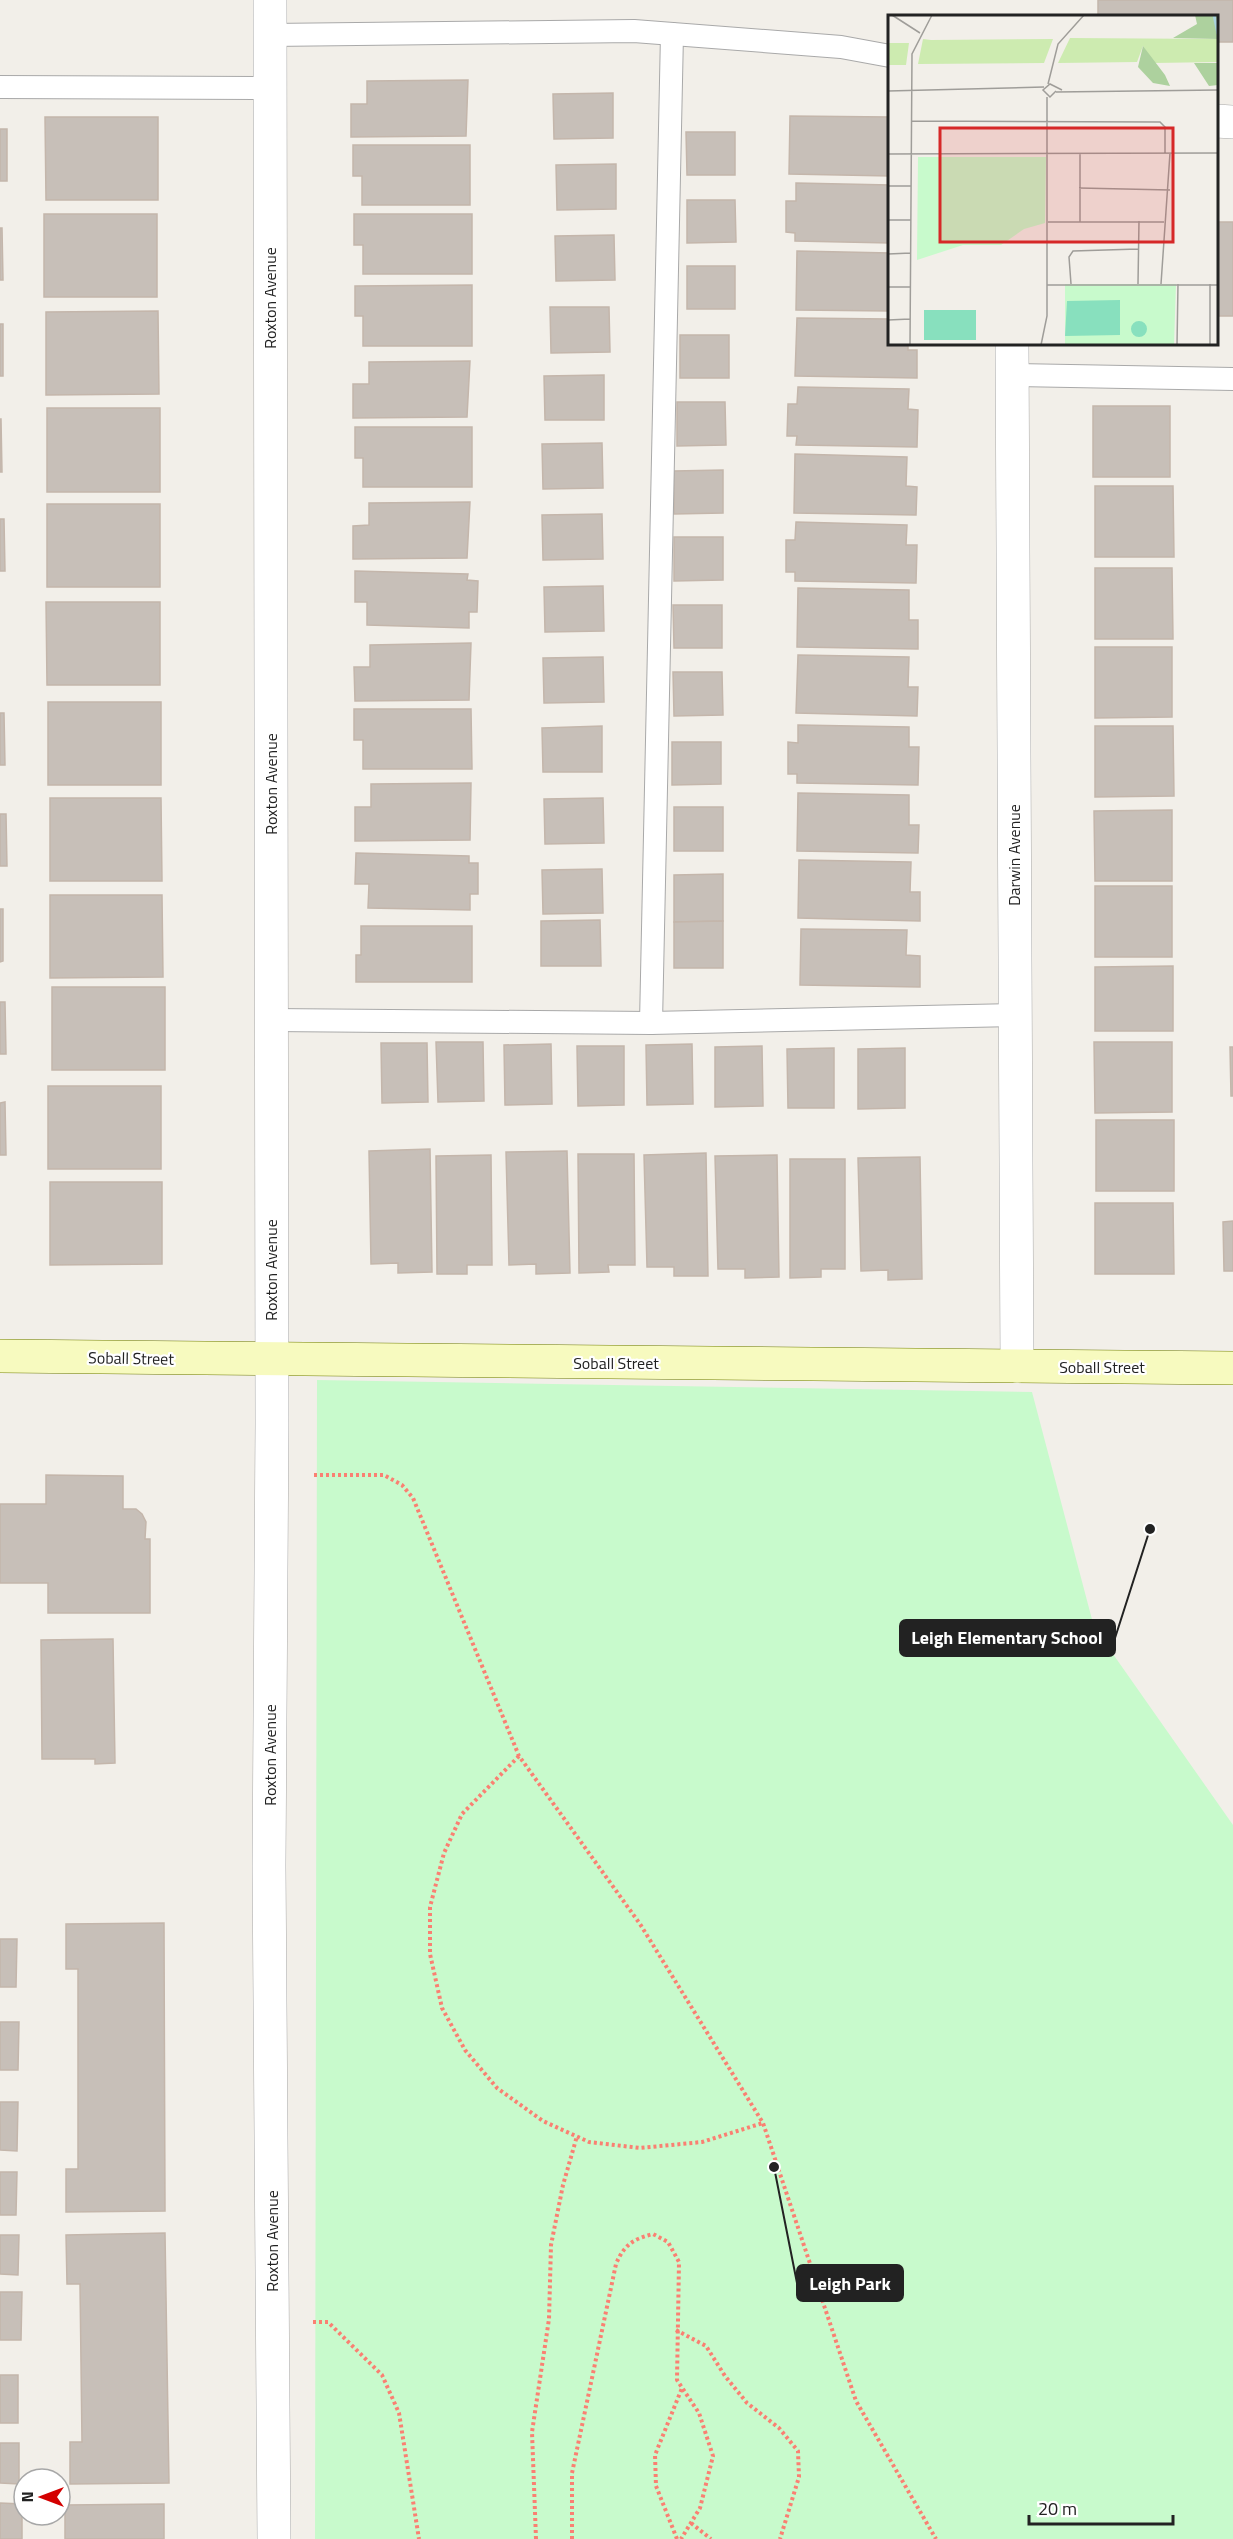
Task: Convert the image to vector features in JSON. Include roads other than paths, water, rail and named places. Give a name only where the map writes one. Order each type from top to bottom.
[{"type":"street","name":"Roxton Avenue","points":[[270,0],[269,1866],[274,2539]]},
{"type":"street","points":[[1218,121],[1233,122]]},
{"type":"street","name":"Darwin Avenue","points":[[1012,359],[1017,1366]]},
{"type":"street","name":"Soball Street","points":[[0,1356],[1233,1368]]},
{"type":"lane","points":[[270,35],[634,32],[841,47],[888,56]]},
{"type":"lane","points":[[651,1023],[672,34]]},
{"type":"lane","points":[[0,87],[270,88]]},
{"type":"lane","points":[[1012,359],[1233,379]]},
{"type":"lane","points":[[271,1020],[651,1023],[1015,1015]]},
{"type":"place","name":"Leigh Elementary School","points":[[1150,1529]]},
{"type":"place","name":"Leigh Park","points":[[774,2167]]}]
